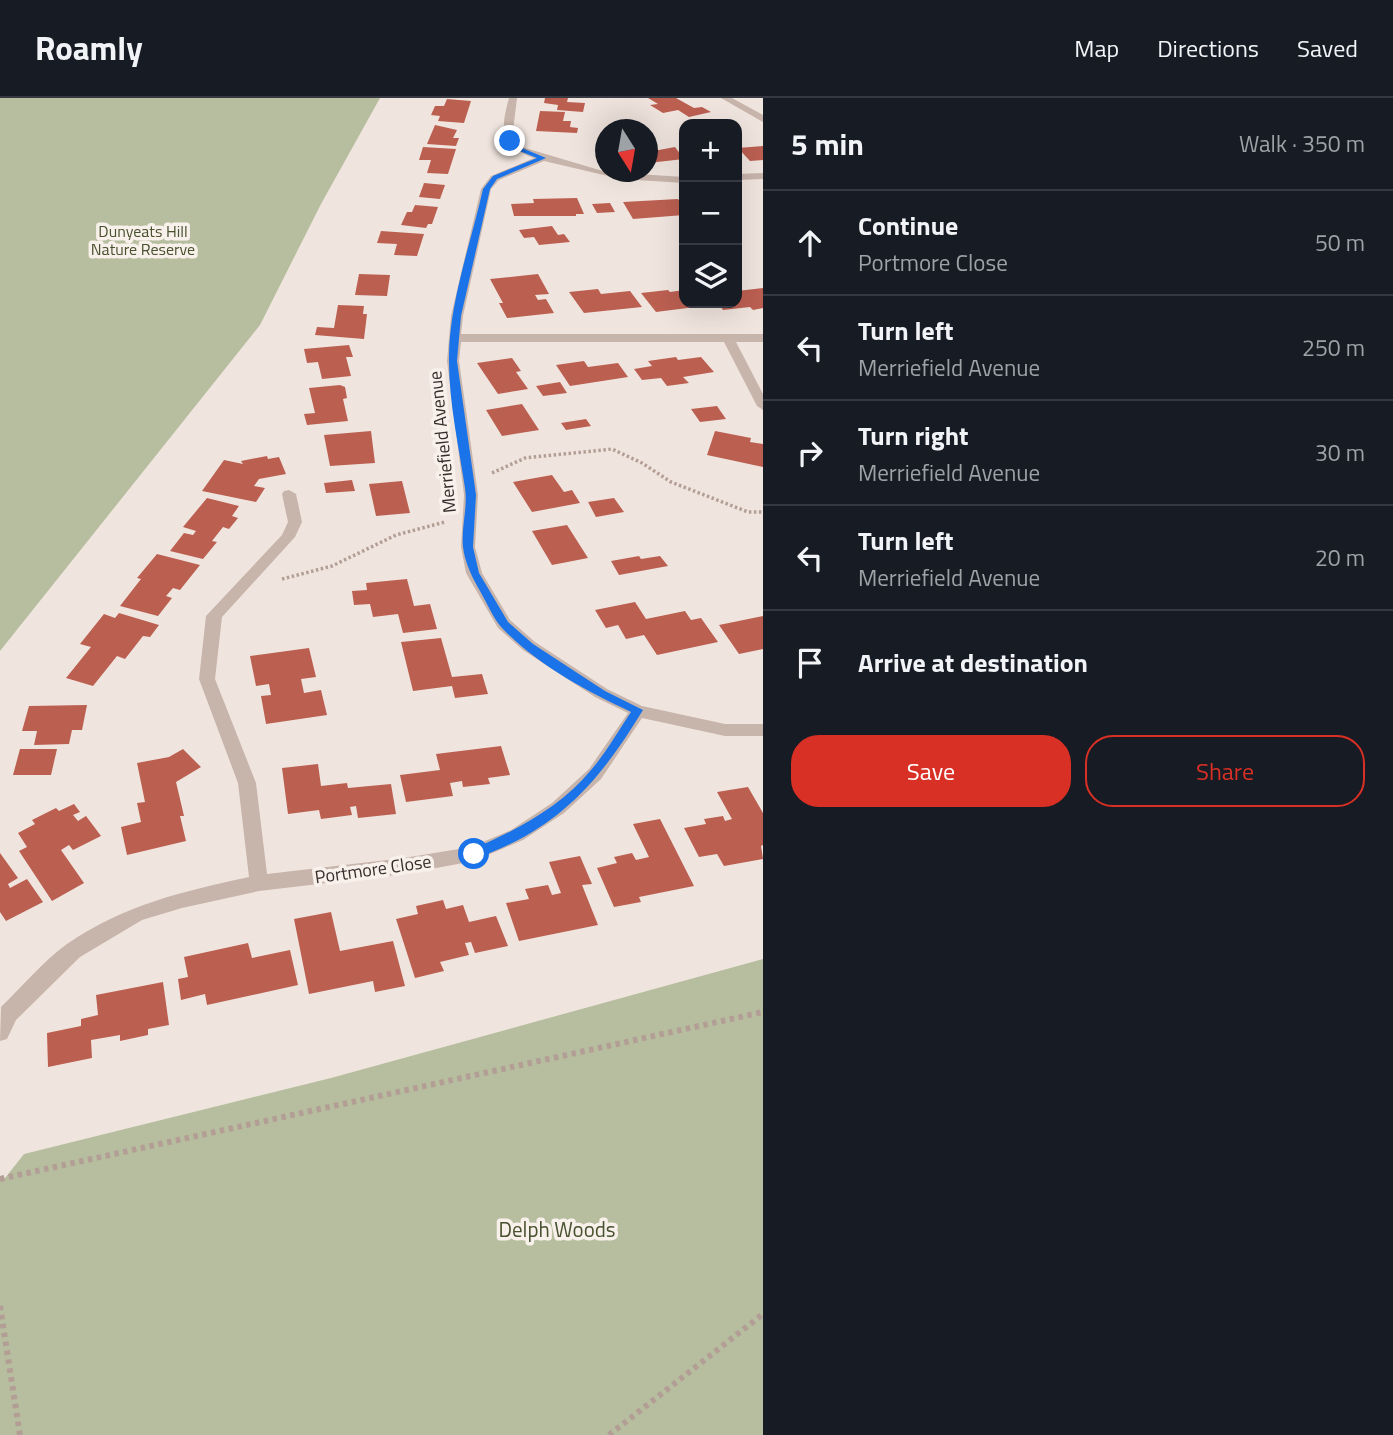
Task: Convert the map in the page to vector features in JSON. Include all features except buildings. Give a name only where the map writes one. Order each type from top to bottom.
[{"type":"street","points":[[513,98],[507,124],[510,141],[519,149],[605,176],[637,180],[679,180]]},
{"type":"street","points":[[725,98],[763,119]]},
{"type":"street","name":"Merriefield Avenue","points":[[542,158],[495,178],[486,189],[457,316],[453,361],[468,482],[468,547],[474,573],[504,624],[529,646],[601,693],[638,710],[725,730],[763,730]]},
{"type":"street","points":[[742,177],[763,176]]},
{"type":"street","points":[[454,338],[763,338]]},
{"type":"street","points":[[728,338],[763,407]]},
{"type":"street","points":[[259,883],[247,783],[207,679],[214,616],[288,537],[295,522],[289,494]]},
{"type":"street","name":"Portmore Close","points":[[0,1032],[8,1014],[73,951],[135,914],[182,900],[259,883],[404,866],[474,854],[517,835],[558,808],[595,774],[638,710]]},
{"type":"path","points":[[468,482],[525,458],[612,449],[642,463],[671,482],[748,512],[763,512]]},
{"type":"path","points":[[237,589],[332,566],[376,544],[438,522],[470,520]]},
{"type":"path","points":[[0,1179],[763,1012]]},
{"type":"path","points":[[0,1306],[20,1435]]},
{"type":"path","points":[[609,1435],[763,1314]]},
{"type":"green space","name":"Dunyeats Hill Nature Reserve","points":[[0,98],[380,98],[321,204],[260,325],[0,651]]},
{"type":"green space","name":"Delph Woods","points":[[763,959],[763,1435],[0,1435],[0,1180],[5,1178],[24,1154],[331,1078]]},
{"type":"route","points":[[474,854],[517,835],[558,808],[595,774],[638,710],[601,693],[568,672],[529,646],[504,624],[474,573],[468,547],[471,495],[457,411],[454,338],[486,189],[495,178],[542,158],[519,149],[510,141]]}]
